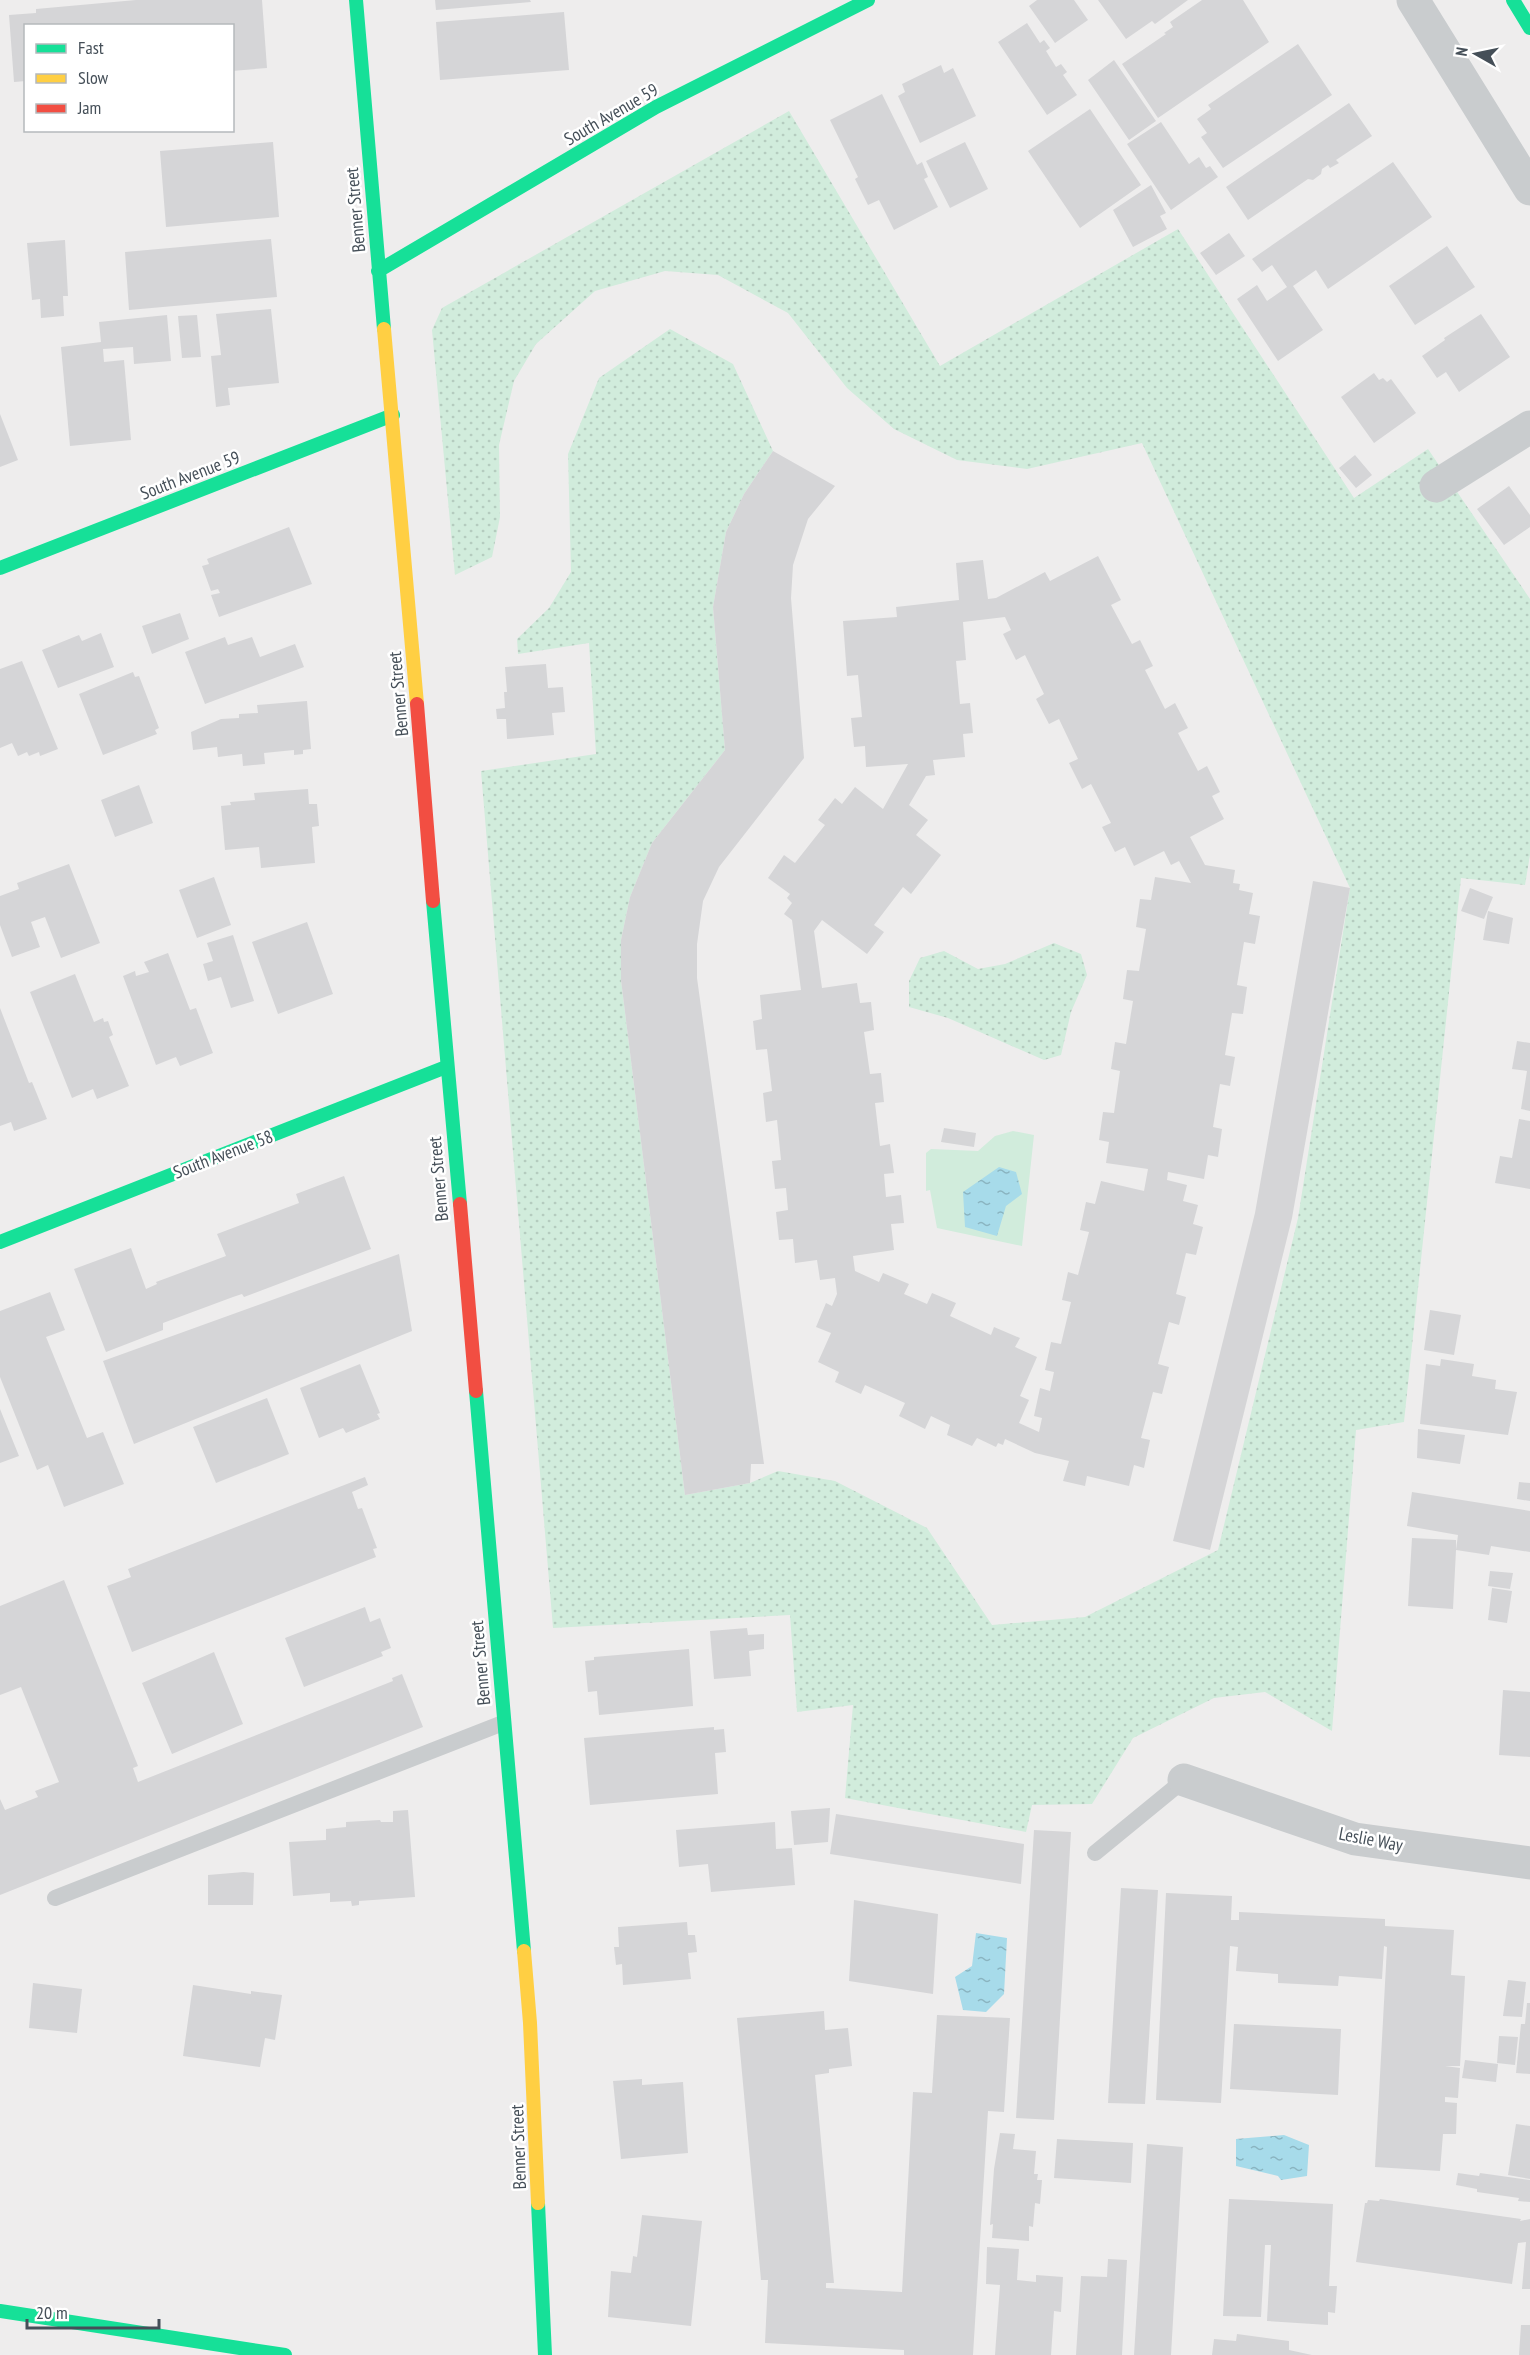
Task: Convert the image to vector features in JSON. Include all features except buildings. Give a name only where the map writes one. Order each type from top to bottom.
[{"type":"main road","name":"Benner Street","points":[[356,0],[530,2023],[545,2355]]},
{"type":"main road","name":"South Avenue 59","points":[[378,271],[656,107],[868,0]]},
{"type":"main road","points":[[1513,0],[1530,28]]},
{"type":"main road","name":"South Avenue 59","points":[[0,568],[393,415]]},
{"type":"main road","name":"South Avenue 58","points":[[0,1242],[446,1067]]},
{"type":"main road","points":[[0,2311],[266,2354]]},
{"type":"street","points":[[1413,0],[1530,189]]},
{"type":"street","points":[[1436,486],[1530,427]]},
{"type":"street","name":"Leslie Way","points":[[1184,1780],[1355,1839],[1530,1863]]},
{"type":"lane","points":[[55,1898],[503,1723]]},
{"type":"lane","points":[[1095,1853],[1184,1780]]},
{"type":"green space","points":[[789,111],[940,366],[1178,229],[1354,498],[1428,449],[1530,599],[1530,855],[1525,885],[1461,878],[1404,1422],[1356,1430],[1332,1731],[1265,1692],[1214,1698],[1133,1738],[1092,1804],[1032,1805],[1026,1832],[845,1798],[853,1705],[797,1712],[790,1615],[553,1628],[481,771],[596,754],[589,643],[518,654],[517,639],[549,608],[571,572],[568,454],[599,378],[670,329],[733,364],[773,451],[744,494],[726,532],[713,607],[725,750],[652,843],[630,897],[621,940],[621,980],[685,1495],[750,1483],[778,1471],[835,1481],[927,1528],[992,1625],[1085,1617],[1218,1550],[1298,1218],[1350,888],[1142,443],[1027,469],[957,460],[894,429],[847,388],[788,313],[718,275],[665,271],[595,291],[536,344],[514,381],[499,445],[500,517],[492,557],[455,575],[432,330],[442,308]]},
{"type":"green space","points":[[1054,943],[1081,954],[1087,975],[1071,1012],[1061,1055],[1044,1060],[948,1018],[909,1007],[909,981],[920,958],[944,951],[978,969],[1005,964]]},
{"type":"green space","points":[[1013,1131],[1034,1135],[1022,1246],[937,1228],[930,1190],[926,1191],[926,1153],[931,1149],[978,1151],[995,1136]]},
{"type":"water","points":[[999,1167],[1016,1172],[1022,1194],[1006,1206],[997,1236],[965,1227],[963,1192]]},
{"type":"water","points":[[976,1933],[1007,1938],[1004,1994],[986,2012],[963,2010],[955,1977],[972,1966]]},
{"type":"water","points":[[1284,2135],[1309,2145],[1307,2176],[1281,2180],[1278,2176],[1236,2166],[1236,2139]]},
{"type":"traffic: fast","points":[[356,0],[384,329]]},
{"type":"traffic: fast","points":[[378,271],[656,107],[868,0]]},
{"type":"traffic: fast","points":[[1513,0],[1530,28]]},
{"type":"traffic: fast","points":[[0,568],[393,415]]},
{"type":"traffic: fast","points":[[433,901],[460,1204]]},
{"type":"traffic: fast","points":[[0,1242],[446,1067]]},
{"type":"traffic: fast","points":[[476,1391],[524,1951]]},
{"type":"traffic: fast","points":[[538,2203],[545,2355]]},
{"type":"traffic: fast","points":[[0,2311],[285,2355]]},
{"type":"traffic: slow","points":[[384,329],[417,704]]},
{"type":"traffic: slow","points":[[524,1951],[530,2023],[538,2203]]},
{"type":"traffic: jam","points":[[417,704],[433,901]]},
{"type":"traffic: jam","points":[[460,1204],[476,1391]]}]
